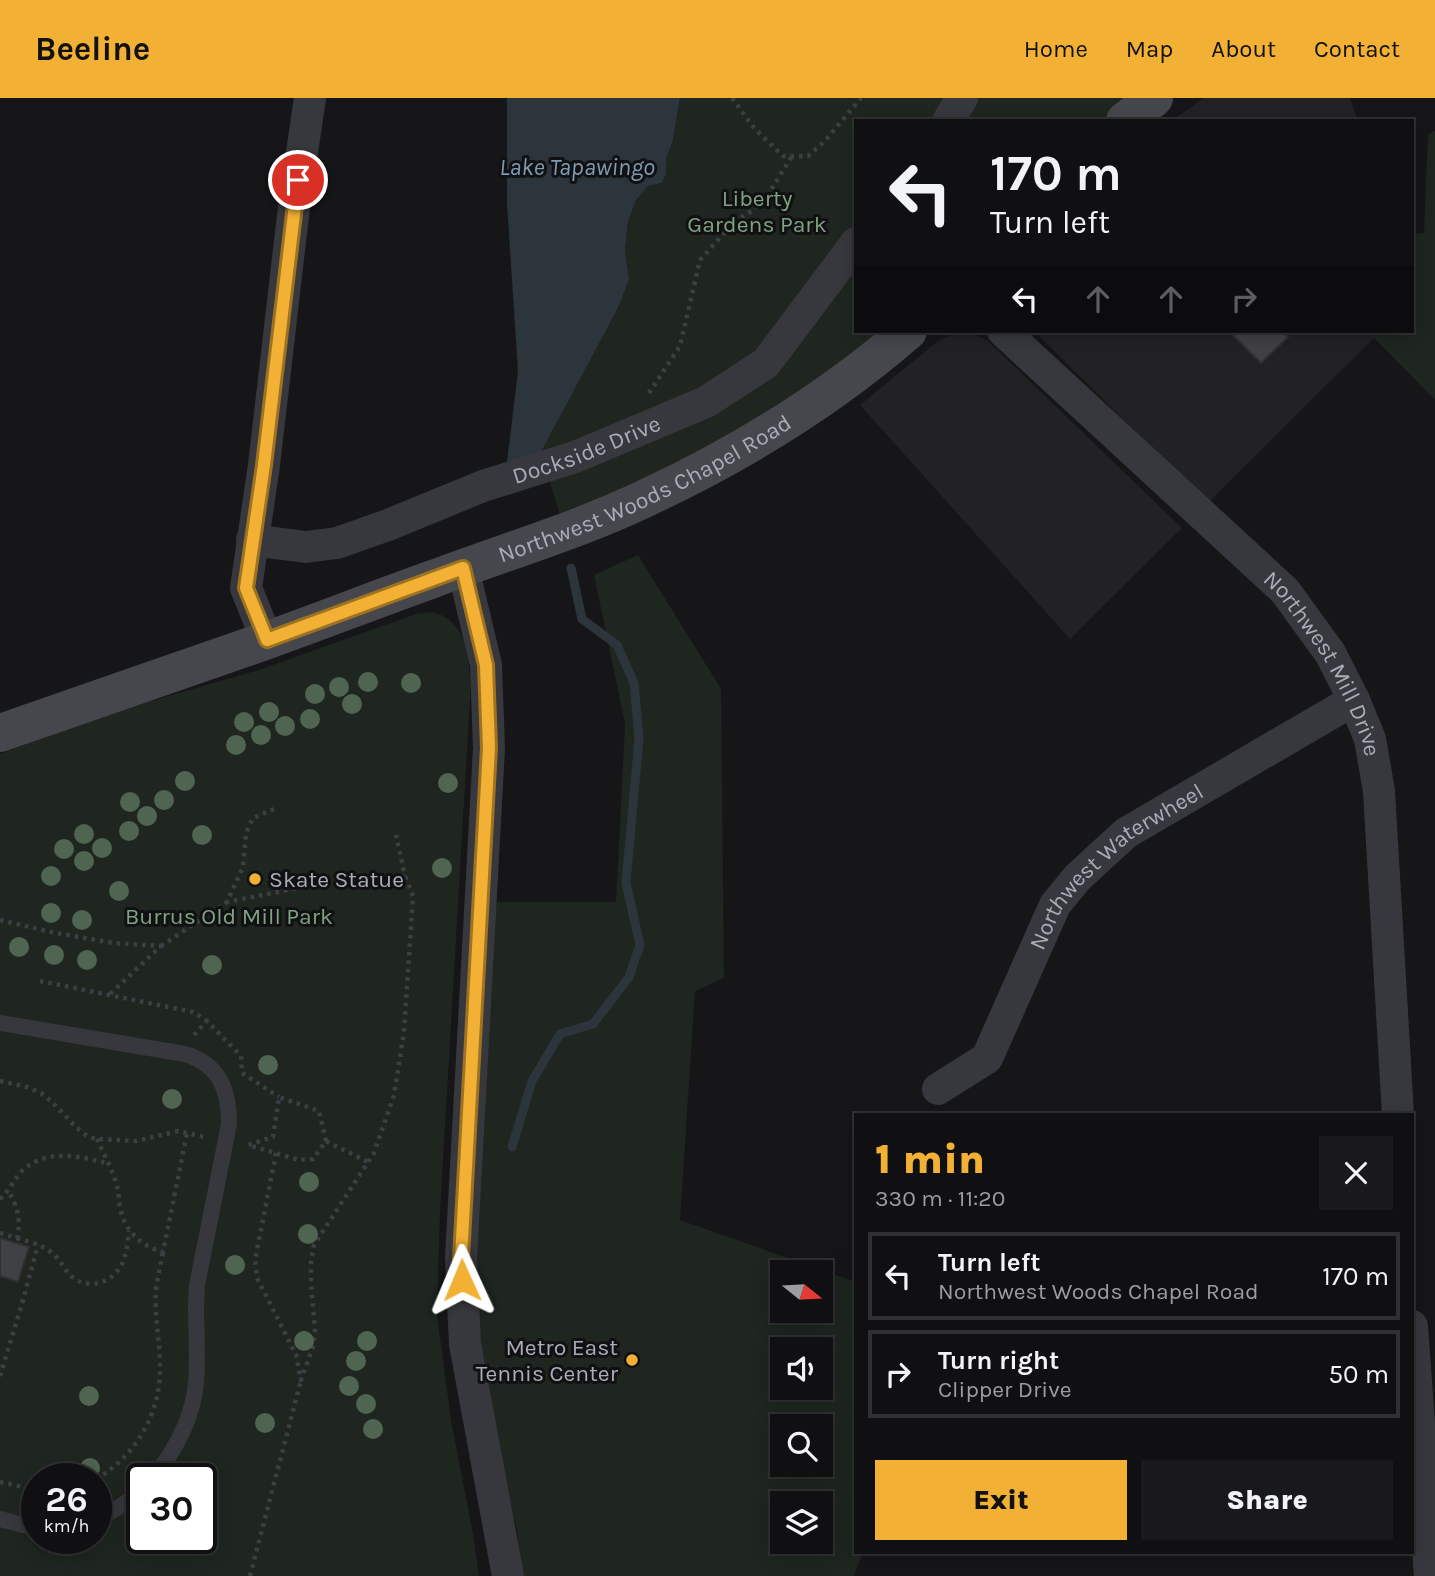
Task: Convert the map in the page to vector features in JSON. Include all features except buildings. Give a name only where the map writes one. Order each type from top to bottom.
[{"type":"main road","points":[[1128,119],[1154,98]]},
{"type":"main road","name":"Northwest Woods Chapel Road","points":[[0,733],[565,532],[645,499],[710,466],[792,418],[906,333]]},
{"type":"street","points":[[267,640],[246,588],[310,98]]},
{"type":"street","points":[[949,119],[962,98]]},
{"type":"street","name":"Dockside Drive","points":[[252,540],[306,547],[337,543],[483,486],[575,457],[706,402],[766,363],[854,246]]},
{"type":"street","name":"Northwest Mill Drive","points":[[1005,333],[1285,591],[1331,653],[1370,739],[1379,791],[1398,1113]]},
{"type":"street","points":[[463,568],[486,665],[489,748],[461,1258],[463,1307],[465,1343],[508,1576]]},
{"type":"street","name":"Northwest Waterwheel","points":[[938,1088],[987,1058],[1055,905],[1099,857],[1126,833],[1354,700]]},
{"type":"street","points":[[1414,1380],[1419,1517],[1430,1576]]},
{"type":"lane","points":[[0,1023],[185,1054],[209,1066],[222,1083],[229,1103],[229,1124],[197,1285],[196,1381],[193,1405],[187,1423],[164,1463]]},
{"type":"lane","points":[[0,1519],[21,1524]]},
{"type":"path","points":[[732,98],[754,128],[783,156],[807,156],[824,142],[861,98]]},
{"type":"path","points":[[647,395],[680,346],[700,260],[735,221],[764,201],[792,156]]},
{"type":"path","points":[[227,902],[243,867],[246,833],[253,818],[274,809]]},
{"type":"path","points":[[250,1576],[301,1380],[313,1347],[315,1330],[311,1260],[314,1245],[374,1153],[394,1095],[404,1032],[412,895],[396,835]]},
{"type":"path","points":[[110,994],[161,946],[227,902],[349,878],[405,876]]},
{"type":"path","points":[[0,920],[113,943],[161,946]]},
{"type":"path","points":[[40,981],[193,1012],[207,1021]]},
{"type":"path","points":[[0,1081],[41,1093],[76,1127],[87,1136],[97,1139],[136,1141],[178,1131],[213,1138]]},
{"type":"path","points":[[279,1097],[319,1111],[326,1141],[313,1159],[299,1160],[248,1145],[273,1137],[279,1097]]},
{"type":"path","points":[[112,1470],[140,1440],[159,1388],[156,1290],[187,1133]]},
{"type":"path","points":[[97,1139],[118,1190],[124,1222],[129,1231],[152,1249],[163,1252]]},
{"type":"path","points":[[326,1141],[368,1162]]},
{"type":"path","points":[[276,1153],[255,1260],[257,1278],[296,1355],[301,1380]]},
{"type":"path","points":[[0,1199],[21,1172],[44,1158],[54,1155],[68,1156],[108,1163]]},
{"type":"path","points":[[8,1191],[18,1211],[18,1238]]},
{"type":"path","points":[[0,1233],[38,1245],[53,1254],[75,1279],[85,1283],[102,1283],[111,1278],[124,1261],[129,1231]]},
{"type":"path","points":[[0,1376],[38,1245]]},
{"type":"path","points":[[0,1482],[21,1487]]},
{"type":"shaded area","points":[[1204,98],[1350,98],[1357,119],[1174,119]]},
{"type":"shaded area","points":[[956,333],[967,333],[989,342],[1182,528],[1070,639],[860,405],[938,341]]},
{"type":"shaded area","points":[[1036,333],[1379,333],[1208,503]]},
{"type":"green space","name":"Liberty Gardens Park","points":[[680,98],[1162,98],[1139,119],[854,119],[854,333],[904,333],[565,532],[541,452],[618,308],[629,280],[625,250],[628,222],[636,200],[648,186],[662,183]]},
{"type":"green space","points":[[1435,131],[1435,400],[1374,338],[1379,333],[1414,333],[1414,234],[1424,233],[1428,134]]},
{"type":"green space","points":[[638,555],[721,689],[724,978],[695,991],[680,1220],[794,1260],[770,1260],[770,1323],[833,1323],[833,1274],[854,1281],[854,1554],[862,1554],[854,1576],[522,1576],[517,1529],[500,1470],[483,1371],[473,1262],[495,902],[616,902],[625,724],[594,575]]},
{"type":"green space","name":"Burrus Old Mill Park","points":[[431,612],[451,622],[463,639],[466,649],[471,682],[440,1212],[437,1315],[451,1420],[479,1576],[0,1576],[0,754],[113,712],[259,670],[416,614]]},
{"type":"water","name":"Lake Tapawingo","points":[[507,98],[680,98],[673,140],[666,159],[666,174],[662,183],[648,186],[636,200],[628,222],[625,250],[629,280],[618,308],[541,452],[507,462],[518,371],[507,203]]},
{"type":"waterway","points":[[512,1147],[532,1081],[560,1034],[593,1024],[629,977],[640,945],[626,883],[639,738],[634,683],[617,645],[582,619],[571,568]]},
{"type":"place","name":"Skate Statue","points":[[255,879]]},
{"type":"place","name":"Metro East Tennis Center","points":[[632,1360]]},
{"type":"route","points":[[298,180],[264,465],[246,588],[267,640],[463,568],[486,665],[489,748],[461,1258],[462,1280]]}]
